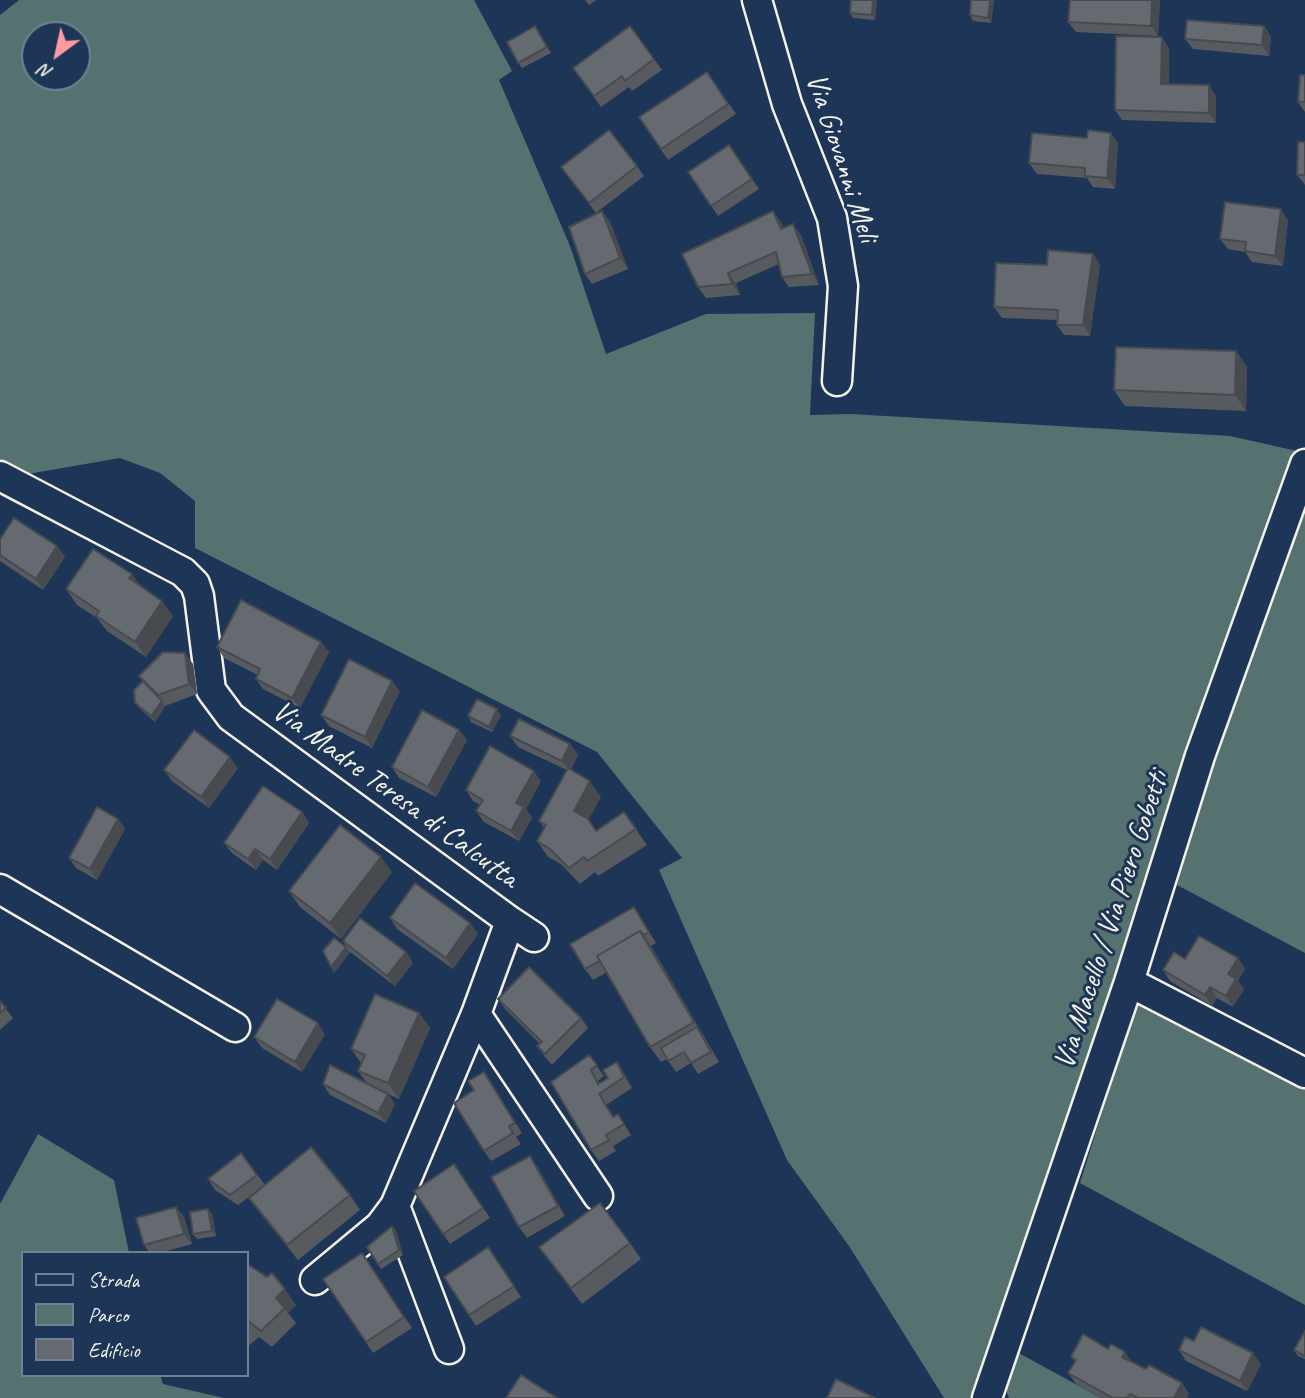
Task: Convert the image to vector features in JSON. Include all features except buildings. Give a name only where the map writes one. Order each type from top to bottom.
[{"type":"street","name":"Via Giovanni Meli","points":[[757,0],[787,104],[832,218],[843,286],[837,381]]},
{"type":"street","name":"Via Macello / Via Piero Gobetti","points":[[986,1398],[1129,982],[1200,756],[1305,464]]},
{"type":"street","name":"Via Madre Teresa di Calcutta","points":[[0,475],[183,572],[195,584],[199,596],[211,690],[225,711],[510,921],[476,1014],[395,1206],[380,1226],[315,1280]]},
{"type":"street","points":[[0,890],[235,1027]]},
{"type":"street","points":[[510,921],[534,937]]},
{"type":"street","points":[[1129,982],[1305,1073]]},
{"type":"street","points":[[476,1014],[598,1196]]},
{"type":"street","points":[[395,1206],[449,1349]]},
{"type":"green space","points":[[19,0],[474,0],[512,71],[499,80],[570,246],[606,354],[706,314],[815,313],[810,415],[851,414],[1230,436],[1297,451],[1188,753],[1058,1155],[971,1398],[944,1398],[849,1246],[787,1160],[659,870],[682,858],[597,752],[195,548],[195,501],[160,473],[120,458],[28,474],[0,459],[0,15]]},
{"type":"green space","points":[[1305,501],[1305,953],[1177,885],[1232,698]]},
{"type":"green space","points":[[1138,997],[1305,1086],[1305,1305],[1080,1183]]},
{"type":"green space","points":[[38,1134],[114,1180],[129,1251],[21,1251],[21,1377],[161,1377],[163,1384],[224,1398],[0,1398],[0,1204]]},
{"type":"green space","points":[[1015,1351],[1101,1398],[1009,1398],[1004,1384]]}]
